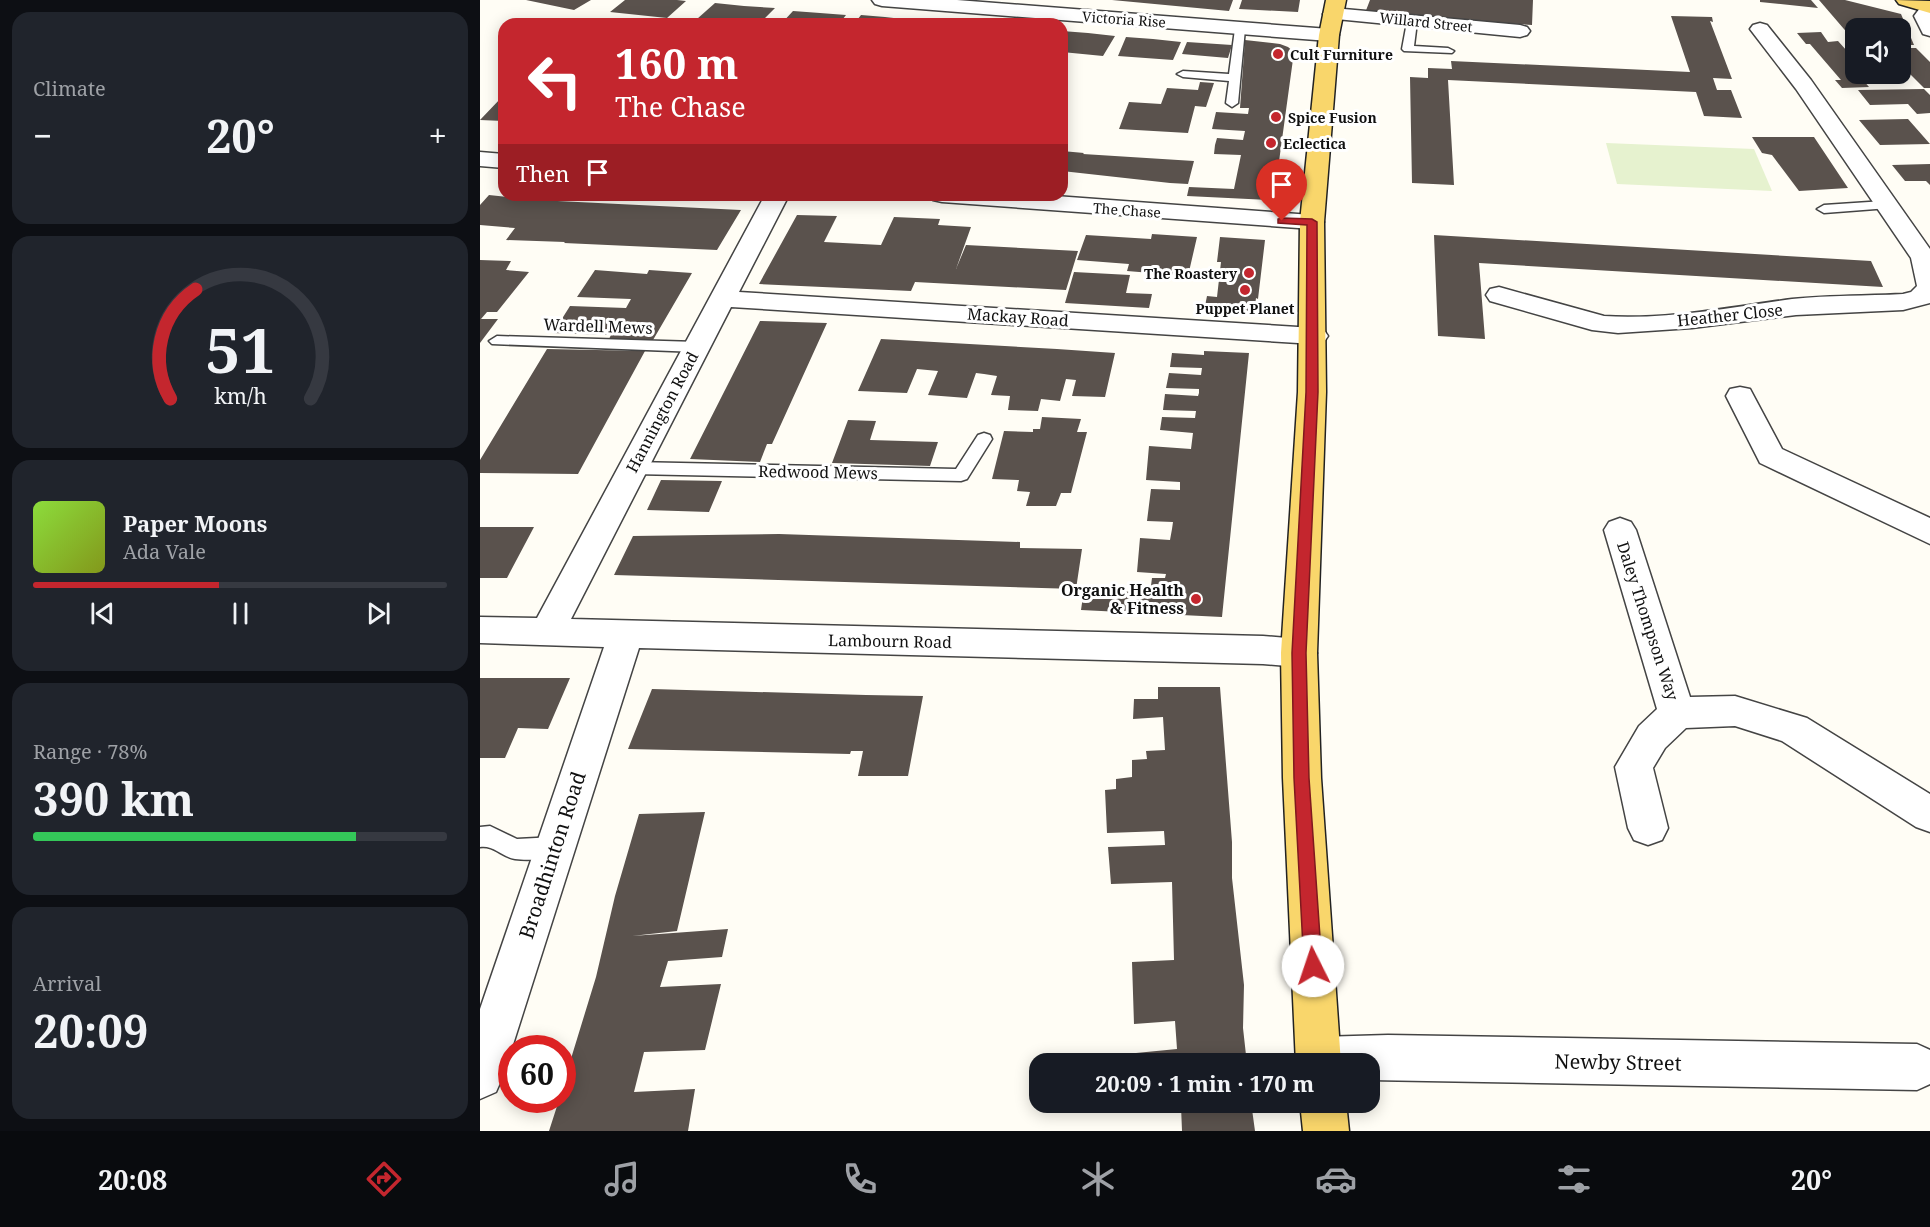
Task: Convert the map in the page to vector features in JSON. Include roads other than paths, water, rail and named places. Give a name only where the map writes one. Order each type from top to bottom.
[{"type":"main road","points":[[1906,0],[1930,7]]},
{"type":"main road","points":[[1319,1053],[1302,778],[1299,653],[1314,336],[1312,222],[1332,16]]},
{"type":"main road","points":[[1324,1113],[1326,1131]]},
{"type":"street","name":"Victoria Rise","points":[[882,0],[1240,28],[1332,16]]},
{"type":"street","points":[[1930,7],[1924,16],[1930,30]]},
{"type":"street","name":"Willard Street","points":[[1332,16],[1520,31]]},
{"type":"street","name":"Heather Close","points":[[1499,295],[1536,303],[1602,324],[1618,325],[1692,320],[1796,307],[1903,303],[1920,298],[1930,288],[1927,258],[1884,205],[1809,92],[1760,29]]},
{"type":"street","points":[[480,159],[498,160]]},
{"type":"street","name":"Hannington Road","points":[[548,630],[774,201]]},
{"type":"street","name":"The Chase","points":[[1024,201],[1312,222]]},
{"type":"street","name":"Mackay Road","points":[[723,299],[1314,336]]},
{"type":"street","points":[[1740,396],[1771,456],[1930,532]]},
{"type":"street","name":"Daley Thompson Way","points":[[1620,530],[1677,713]]},
{"type":"street","name":"Lambourn Road","points":[[480,630],[1244,649],[1299,653]]},
{"type":"street","name":"Broadhinton Road","points":[[480,1076],[618,655],[627,635]]},
{"type":"street","name":"Daley Thompson Way","points":[[1648,828],[1634,767],[1652,737],[1677,713],[1735,711],[1794,729],[1930,815]]},
{"type":"street","name":"Newby Street","points":[[1380,1059],[1388,1057],[1917,1067]]},
{"type":"lane","points":[[1412,22],[1408,49],[1448,51]]},
{"type":"lane","points":[[1232,103],[1240,28]]},
{"type":"lane","points":[[1183,74],[1234,78]]},
{"type":"lane","points":[[1824,209],[1884,205]]},
{"type":"lane","name":"Wardell Mews","points":[[497,341],[697,347]]},
{"type":"lane","name":"Redwood Mews","points":[[633,468],[962,475],[984,439]]},
{"type":"lane","points":[[480,837],[490,836],[515,849],[555,847]]},
{"type":"place","name":"Cult Furniture","points":[[1278,54]]},
{"type":"place","name":"Spice Fusion","points":[[1276,117]]},
{"type":"place","name":"Eclectica","points":[[1271,143]]},
{"type":"place","name":"The Roastery","points":[[1249,273]]},
{"type":"place","name":"Puppet Planet","points":[[1245,290]]},
{"type":"place","name":"Organic Health & Fitness","points":[[1196,599]]}]
